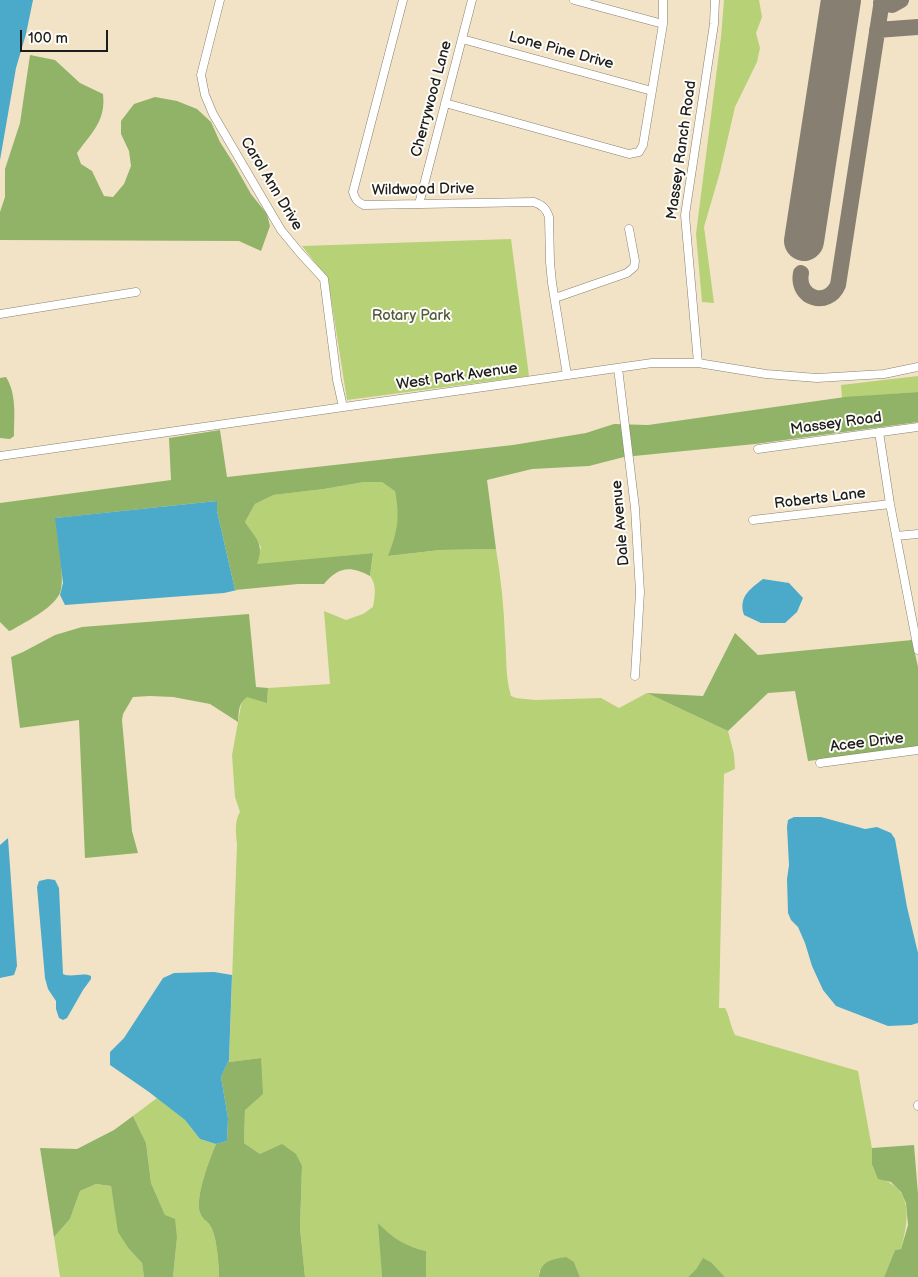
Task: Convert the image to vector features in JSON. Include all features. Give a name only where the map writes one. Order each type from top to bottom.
[{"type":"street","name":"Carol Ann Drive","points":[[220,0],[201,75],[205,95],[213,114],[281,230],[324,279],[342,407]]},
{"type":"street","name":"Wildwood Drive","points":[[403,0],[353,192],[355,198],[364,205],[534,202],[547,210],[549,216],[550,262],[567,375]]},
{"type":"street","name":"Cherrywood Lane","points":[[419,204],[472,0]]},
{"type":"street","points":[[574,0],[663,24]]},
{"type":"street","points":[[445,103],[629,154],[639,152],[644,146],[663,24],[662,0]]},
{"type":"street","name":"Massey Ranch Road","points":[[698,363],[684,215],[714,24],[715,0]]},
{"type":"street","name":"Lone Pine Drive","points":[[462,39],[652,91]]},
{"type":"street","points":[[555,298],[626,273],[634,267],[635,261],[629,229]]},
{"type":"street","points":[[0,314],[136,292]]},
{"type":"street","name":"West Park Avenue","points":[[0,456],[652,363],[698,363],[766,374],[817,378],[884,374],[918,367]]},
{"type":"street","name":"Dale Avenue","points":[[618,368],[635,508],[640,583],[635,676]]},
{"type":"street","name":"Massey Road","points":[[758,449],[918,427]]},
{"type":"street","points":[[879,432],[890,504],[915,623],[918,650]]},
{"type":"street","name":"Roberts Lane","points":[[754,520],[890,504]]},
{"type":"street","points":[[896,536],[918,534]]},
{"type":"street","name":"Acee Drive","points":[[820,763],[918,750]]},
{"type":"green space","points":[[724,0],[759,0],[762,17],[756,33],[760,48],[757,62],[735,107],[720,172],[704,227],[714,303],[702,302],[696,234]]},
{"type":"green space","points":[[30,55],[55,60],[80,83],[103,94],[102,112],[97,126],[77,153],[81,164],[92,171],[104,196],[113,197],[124,184],[131,166],[129,151],[121,134],[121,121],[134,104],[155,97],[177,101],[197,109],[211,122],[220,142],[251,194],[267,214],[270,226],[261,251],[239,241],[0,240],[0,212],[5,197],[5,169],[20,123]]},
{"type":"green space","name":"Rotary Park","points":[[511,239],[529,376],[347,400],[328,279],[302,246]]},
{"type":"green space","points":[[918,376],[918,392],[842,398],[841,385]]},
{"type":"green space","points":[[6,377],[12,391],[14,406],[14,436],[10,439],[0,438],[0,378]]},
{"type":"green space","points":[[918,392],[918,422],[755,444],[624,457],[589,466],[532,469],[487,480],[496,549],[440,550],[388,556],[396,531],[398,516],[395,491],[382,482],[364,482],[273,495],[255,504],[245,522],[260,546],[257,564],[373,553],[370,576],[350,569],[339,571],[324,584],[298,584],[235,590],[217,511],[217,501],[56,518],[62,570],[59,595],[50,606],[12,630],[9,631],[0,622],[0,503],[171,480],[169,438],[220,430],[227,477],[513,445],[586,433],[614,424],[648,425],[845,397]]},
{"type":"green space","points":[[364,482],[382,482],[395,490],[399,511],[396,537],[389,556],[440,550],[496,549],[503,604],[507,674],[511,696],[535,700],[601,698],[619,708],[647,693],[728,731],[734,754],[735,769],[724,774],[719,1008],[725,1008],[735,1035],[858,1071],[873,1154],[872,1166],[878,1178],[898,1189],[906,1206],[906,1227],[901,1249],[895,1250],[884,1277],[725,1277],[712,1263],[697,1268],[688,1277],[580,1277],[574,1262],[539,1271],[539,1277],[426,1277],[426,1251],[400,1242],[379,1224],[382,1277],[305,1277],[300,1228],[302,1166],[260,1154],[244,1143],[245,1110],[261,1058],[229,1062],[236,828],[240,812],[235,797],[232,755],[242,700],[247,696],[267,702],[268,688],[330,684],[324,611],[346,620],[363,614],[373,607],[375,587],[370,576],[373,553],[256,565],[261,547],[245,522],[255,504],[272,495]]},
{"type":"green space","points":[[249,614],[256,687],[268,688],[267,703],[247,697],[240,705],[238,722],[210,704],[173,697],[133,697],[123,714],[122,720],[132,831],[138,853],[85,858],[79,720],[20,728],[11,657],[55,635],[82,627]]},
{"type":"green space","points":[[735,633],[758,655],[912,640],[918,667],[918,747],[808,761],[795,691],[768,693],[728,731],[647,693],[703,696]]},
{"type":"green space","points":[[261,1058],[263,1094],[245,1110],[244,1143],[260,1154],[282,1144],[296,1154],[302,1166],[300,1228],[305,1277],[219,1277],[215,1238],[210,1225],[202,1217],[199,1209],[201,1190],[213,1150],[216,1144],[227,1141],[228,1118],[221,1077],[229,1060],[229,1062]]},
{"type":"green space","points":[[157,1098],[185,1120],[200,1139],[216,1144],[203,1180],[199,1209],[202,1217],[210,1225],[215,1238],[219,1277],[173,1277],[177,1238],[151,1183],[146,1143],[133,1116]]},
{"type":"green space","points":[[133,1116],[146,1143],[151,1183],[165,1215],[175,1219],[177,1238],[173,1277],[144,1277],[142,1263],[129,1249],[118,1232],[111,1186],[96,1184],[80,1191],[70,1219],[54,1237],[40,1148],[77,1149],[114,1130]]},
{"type":"green space","points":[[914,1145],[918,1194],[918,1277],[884,1277],[895,1250],[901,1249],[908,1225],[906,1203],[901,1192],[891,1182],[878,1179],[872,1165],[872,1148]]},
{"type":"green space","points":[[96,1184],[111,1186],[114,1203],[129,1249],[142,1263],[144,1277],[60,1277],[54,1237],[70,1219],[80,1191]]},
{"type":"green space","points":[[378,1223],[400,1241],[426,1251],[426,1277],[382,1277]]},
{"type":"green space","points":[[566,1257],[574,1262],[580,1277],[539,1277],[545,1264],[552,1260]]},
{"type":"green space","points":[[703,1258],[712,1263],[725,1277],[688,1277]]},
{"type":"water","points":[[0,0],[33,0],[16,68],[0,160]]},
{"type":"water","points":[[217,501],[217,511],[235,590],[237,590],[224,593],[65,605],[60,595],[63,583],[55,518]]},
{"type":"water","points":[[763,579],[789,583],[803,598],[797,612],[785,623],[761,623],[744,615],[743,603],[746,594]]},
{"type":"water","points":[[794,817],[821,817],[865,829],[877,827],[891,833],[895,839],[907,907],[918,953],[918,1023],[888,1026],[836,1006],[823,990],[798,927],[791,920],[788,913],[787,879],[789,865],[787,827],[788,820]]},
{"type":"water","points":[[8,838],[17,966],[14,975],[0,978],[0,845]]},
{"type":"water","points":[[55,880],[59,888],[63,974],[91,976],[67,1018],[63,1020],[59,1018],[56,1001],[48,989],[45,978],[37,887],[39,881]]},
{"type":"water","points":[[214,972],[232,975],[229,1060],[221,1077],[228,1118],[227,1141],[216,1144],[200,1139],[185,1120],[110,1065],[110,1052],[124,1038],[163,978],[174,973]]},
{"type":"taxiway","points":[[801,273],[803,289],[814,297],[821,298],[827,296],[838,285],[882,0]]},
{"type":"taxiway","points":[[881,3],[892,5],[901,0]]},
{"type":"taxiway","points":[[877,30],[918,27]]},
{"type":"runway","points":[[804,241],[841,0]]}]
